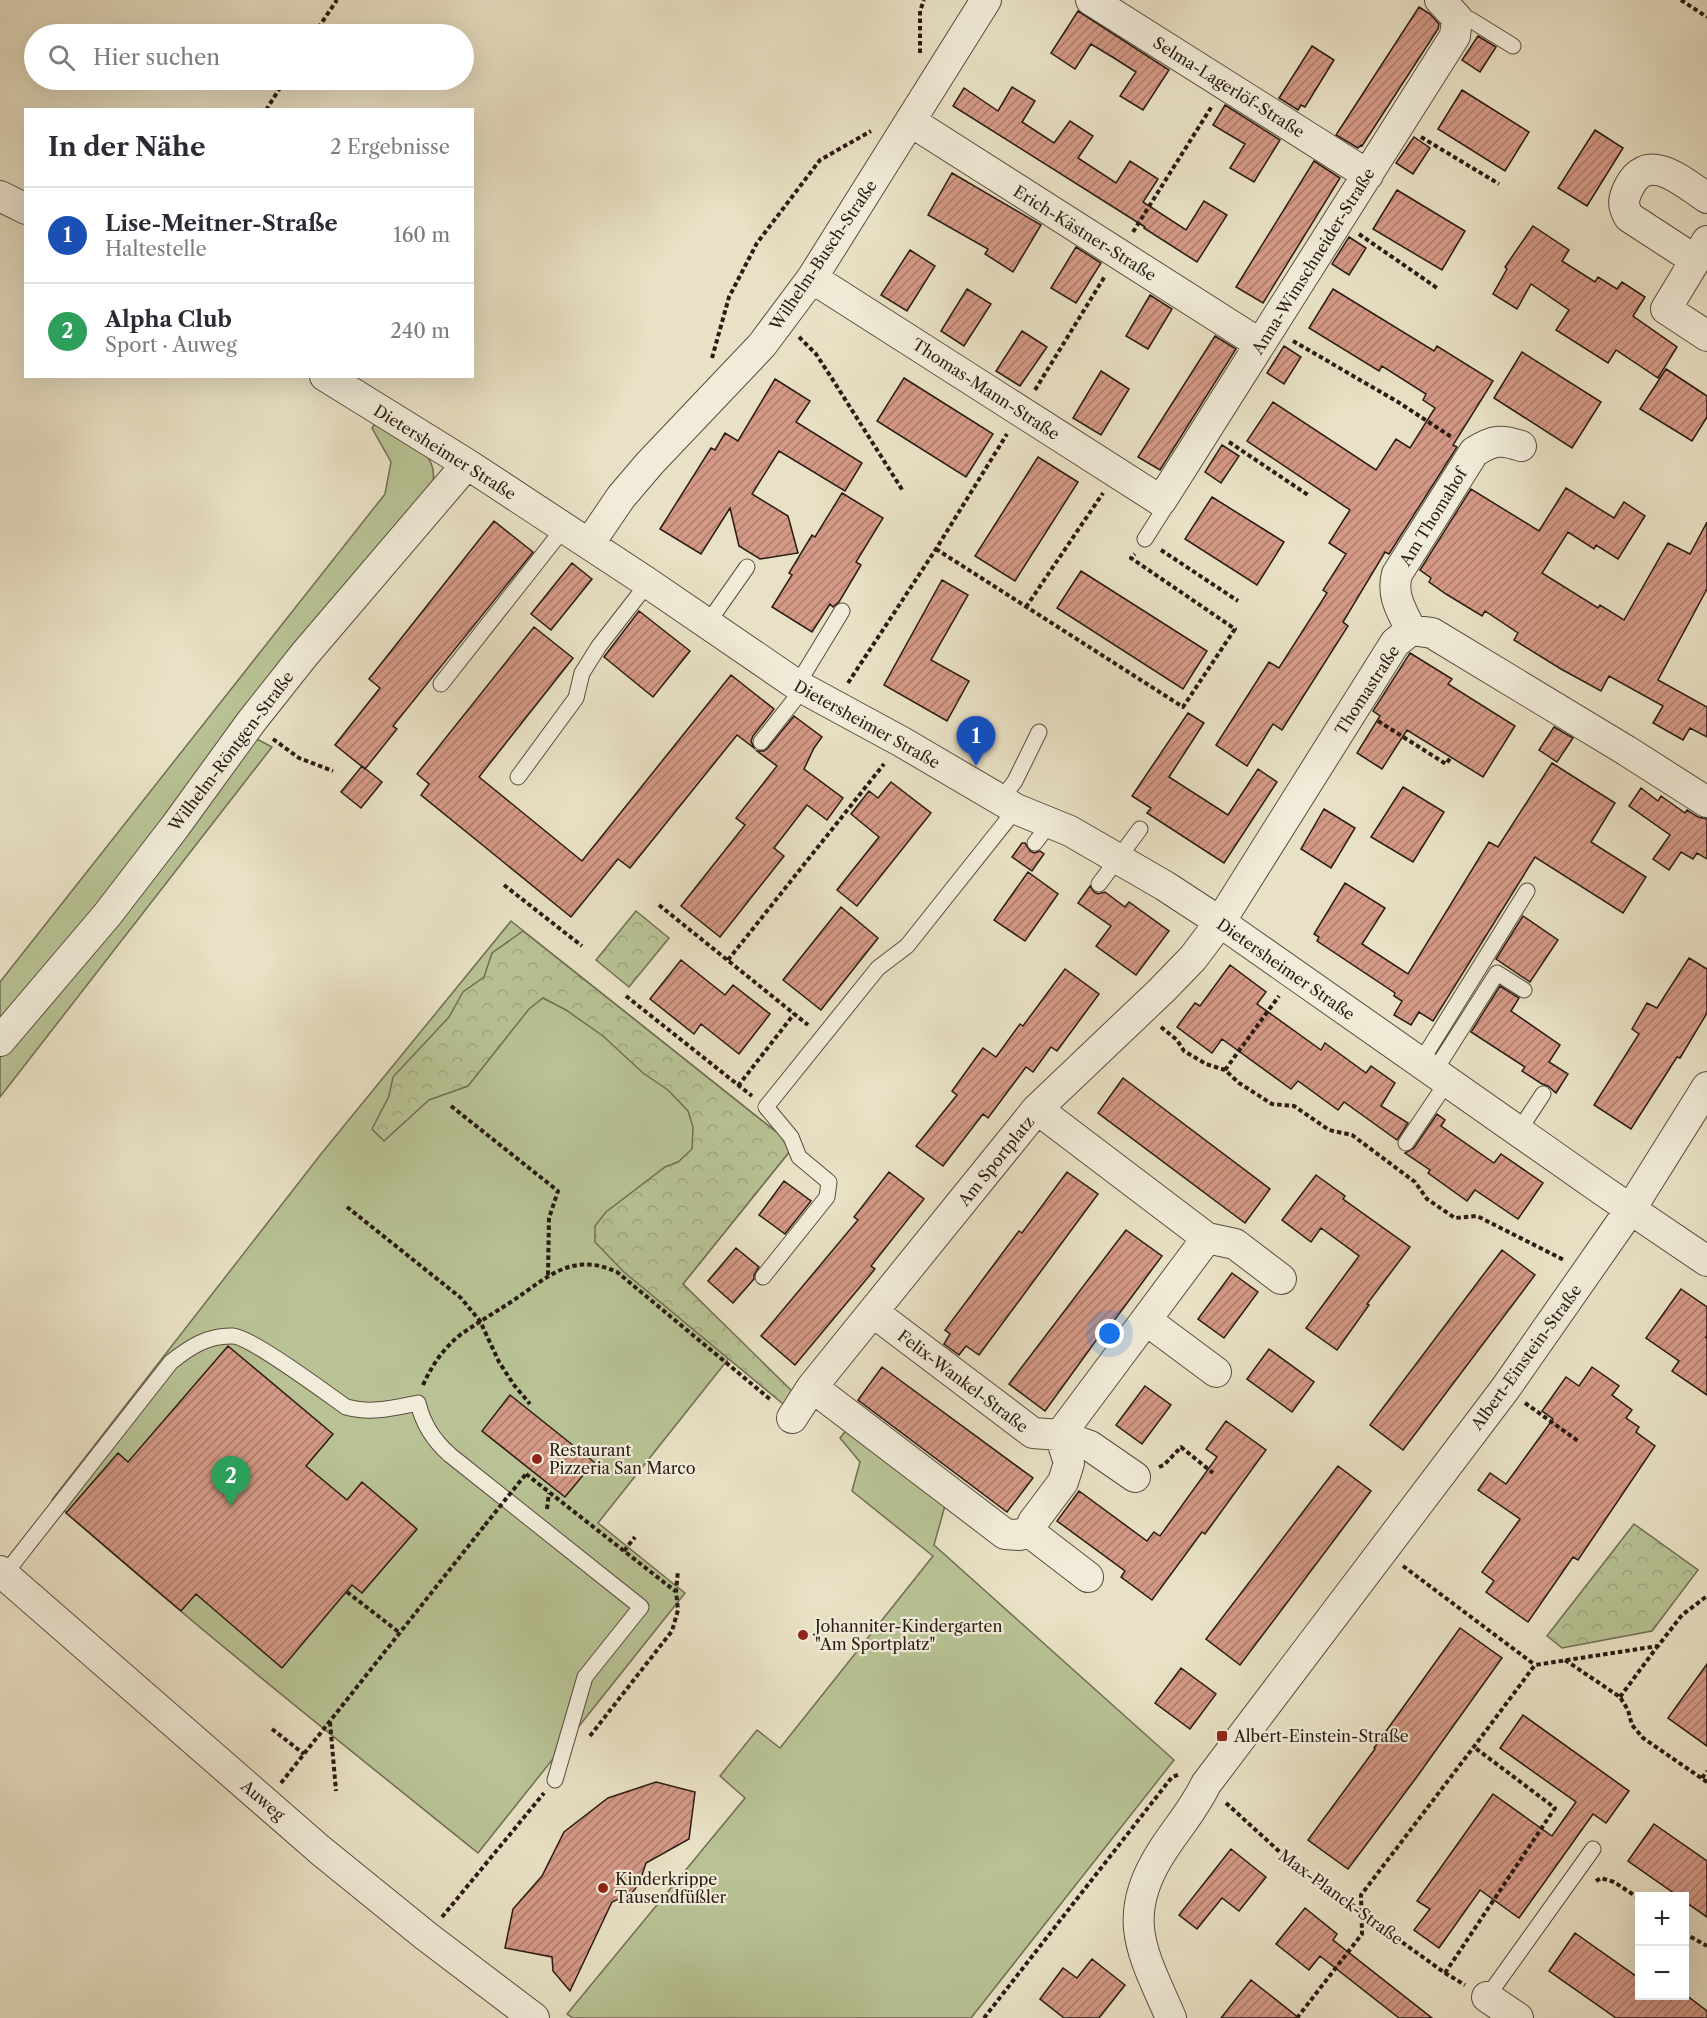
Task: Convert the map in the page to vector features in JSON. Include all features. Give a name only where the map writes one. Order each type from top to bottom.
[{"type":"street","name":"Wilhelm-Busch-Straße","points":[[589,544],[628,489],[650,463],[762,345],[782,320],[812,278],[986,0]]},
{"type":"street","name":"Selma-Lagerlöf-Straße","points":[[1091,0],[1368,175]]},
{"type":"street","name":"Anna-Wimschneider-Straße","points":[[1161,501],[1455,36],[1449,9]]},
{"type":"street","name":"Erich-Kästner-Straße","points":[[910,121],[1265,336]]},
{"type":"street","points":[[1707,198],[1662,170],[1651,168],[1640,172],[1631,182],[1623,198],[1624,208],[1629,217],[1701,250],[1666,309],[1707,336]]},
{"type":"street","points":[[0,196],[24,208]]},
{"type":"street","name":"Thomas-Mann-Straße","points":[[812,278],[1161,501]]},
{"type":"street","name":"Dietersheimer Straße","points":[[328,378],[467,464],[648,583],[800,687],[902,742],[1008,804],[1043,833],[1070,831],[1165,886],[1220,922],[1630,1210],[1707,1261]]},
{"type":"street","name":"Am Thomahof","points":[[1411,630],[1396,600],[1394,586],[1397,574],[1474,452],[1487,443],[1505,440],[1521,446]]},
{"type":"street","name":"Wilhelm-Röntgen-Straße","points":[[0,1041],[107,915],[251,722],[356,592],[467,464]]},
{"type":"street","name":"Thomastraße","points":[[1220,922],[1395,643],[1411,630],[1432,633],[1707,802]]},
{"type":"street","name":"Am Sportplatz","points":[[792,1418],[812,1387],[1037,1109],[1162,990],[1193,958],[1220,922]]},
{"type":"street","name":"Albert-Einstein-Straße","points":[[1171,2018],[1145,1957],[1138,1932],[1138,1905],[1147,1877],[1161,1852],[1196,1806],[1206,1784],[1505,1389],[1630,1210],[1707,1087]]},
{"type":"street","points":[[1037,1109],[1207,1238],[1235,1244],[1281,1280]]},
{"type":"street","points":[[812,1387],[1005,1533],[1020,1536],[1031,1529],[1033,1522],[1063,1482],[1069,1463],[1060,1435],[1207,1238]]},
{"type":"street","name":"Felix-Wankel-Straße","points":[[873,1312],[1033,1433],[1060,1435],[1090,1446],[1135,1477]]},
{"type":"street","points":[[1146,1320],[1216,1372]]},
{"type":"street","points":[[1031,1529],[1036,1537],[1088,1576]]},
{"type":"street","name":"Auweg","points":[[2,1573],[266,1803],[417,1929],[534,2018]]},
{"type":"street","points":[[1487,1997],[1518,2018]]},
{"type":"lane","points":[[1449,9],[1513,46]]},
{"type":"lane","points":[[1145,539],[1164,509],[1161,501]]},
{"type":"lane","points":[[441,684],[564,528]]},
{"type":"lane","points":[[707,624],[747,567]]},
{"type":"lane","points":[[518,777],[576,698],[582,673],[599,646],[648,583]]},
{"type":"lane","points":[[761,742],[800,687],[842,611]]},
{"type":"lane","points":[[763,1277],[827,1197],[829,1182],[799,1157],[792,1137],[766,1107],[878,968],[907,946],[1008,804],[1015,781],[1039,732]]},
{"type":"lane","points":[[1099,884],[1140,829]]},
{"type":"lane","points":[[1406,1143],[1434,1072],[1527,891]]},
{"type":"lane","points":[[1434,1072],[1497,973],[1524,990]]},
{"type":"lane","points":[[1518,1132],[1543,1094]]},
{"type":"lane","points":[[2,1573],[171,1362],[191,1345],[213,1338],[236,1336],[256,1346],[346,1407],[362,1411],[379,1411],[417,1403],[421,1417],[439,1445],[641,1607],[585,1677],[555,1780]]},
{"type":"lane","points":[[1487,1997],[1593,1849]]},
{"type":"path","points":[[321,24],[337,0]]},
{"type":"path","points":[[920,58],[920,11],[924,0]]},
{"type":"path","points":[[1681,0],[1707,17]]},
{"type":"path","points":[[267,108],[279,90]]},
{"type":"path","points":[[1400,124],[1499,184]]},
{"type":"path","points":[[712,397],[705,384],[729,297],[757,243],[820,160],[879,127]]},
{"type":"path","points":[[1338,220],[1437,288]]},
{"type":"path","points":[[782,320],[816,354],[903,491]]},
{"type":"path","points":[[1265,336],[1398,402],[1474,452]]},
{"type":"path","points":[[1207,427],[1308,495]]},
{"type":"path","points":[[1026,607],[1116,472]]},
{"type":"path","points":[[936,549],[1183,707],[1235,629],[1131,558],[1145,539],[1238,601]]},
{"type":"path","points":[[1356,706],[1446,764],[1451,757]]},
{"type":"path","points":[[251,722],[299,758],[333,771]]},
{"type":"path","points":[[728,960],[902,742]]},
{"type":"path","points":[[504,885],[582,946]]},
{"type":"path","points":[[659,905],[823,1037]]},
{"type":"path","points":[[1225,1070],[1279,995]]},
{"type":"path","points":[[626,996],[766,1107]]},
{"type":"path","points":[[738,1086],[794,1014]]},
{"type":"path","points":[[1158,1025],[1177,1040],[1184,1051],[1206,1064],[1225,1070],[1239,1083],[1272,1104],[1294,1106],[1329,1130],[1352,1136],[1416,1182],[1427,1199],[1455,1218],[1477,1216],[1587,1272]]},
{"type":"path","points":[[451,1106],[558,1191],[549,1218],[549,1275]]},
{"type":"path","points":[[347,1206],[461,1298],[480,1321],[499,1362],[530,1404]]},
{"type":"path","points":[[417,1403],[421,1389],[436,1359],[447,1346],[549,1275],[568,1267],[586,1264],[604,1266],[617,1272],[792,1418]]},
{"type":"path","points":[[1505,1389],[1578,1441]]},
{"type":"path","points":[[1135,1477],[1164,1465],[1181,1447],[1213,1473]]},
{"type":"path","points":[[266,1803],[526,1474],[676,1591]]},
{"type":"path","points":[[624,1551],[635,1537]]},
{"type":"path","points":[[1383,1551],[1535,1665]]},
{"type":"path","points":[[347,1592],[400,1634]]},
{"type":"path","points":[[1620,1697],[1682,1615],[1707,1596]]},
{"type":"path","points":[[1297,2018],[1362,1934],[1361,1895],[1535,1665],[1658,1646]]},
{"type":"path","points":[[1565,1660],[1620,1697],[1628,1710],[1632,1725],[1643,1738],[1707,1782]]},
{"type":"path","points":[[330,1721],[336,1791]]},
{"type":"path","points":[[272,1729],[304,1754]]},
{"type":"path","points":[[1445,1973],[1555,1808],[1474,1747]]},
{"type":"path","name":"Max-Planck-Straße","points":[[984,2018],[1172,1777],[1186,1771],[1196,1774],[1292,1863],[1445,1973],[1487,1997]]},
{"type":"path","points":[[1702,1778],[1707,1771]]},
{"type":"path","points":[[1593,1882],[1601,1878],[1614,1882],[1635,1896]]},
{"type":"path","points":[[1689,1936],[1707,1946]]},
{"type":"green space","points":[[377,421],[409,440],[426,455],[434,475],[432,488],[170,816],[0,1024],[0,982],[385,494],[391,462],[372,428]]},
{"type":"green space","points":[[255,738],[272,747],[0,1097],[0,1056],[48,1001]]},
{"type":"green space","points":[[636,911],[669,938],[629,987],[596,960]]},
{"type":"green space","points":[[511,921],[794,1146],[683,1284],[741,1343],[598,1523],[685,1593],[478,1853],[209,1635],[52,1500],[321,1154]]},
{"type":"green space","points":[[523,931],[794,1146],[683,1284],[794,1393],[783,1404],[624,1272],[595,1242],[595,1226],[606,1212],[665,1167],[678,1162],[692,1149],[693,1127],[688,1111],[668,1090],[643,1073],[603,1036],[566,1010],[543,998],[529,1009],[468,1086],[429,1100],[384,1141],[372,1129],[389,1096],[393,1077],[449,1017],[463,992],[484,977],[492,953]]},
{"type":"green space","points":[[847,1429],[946,1502],[934,1545],[1174,1760],[971,2018],[573,2018],[567,2014],[745,1798],[720,1776],[757,1730],[780,1748],[933,1556],[852,1491],[860,1462],[840,1438]]},
{"type":"green space","points":[[1634,1524],[1698,1570],[1652,1631],[1562,1648],[1547,1636]]},
{"type":"building","points":[[1419,7],[1439,24],[1438,29],[1362,146],[1358,148],[1336,135]]},
{"type":"building","points":[[1078,11],[1169,70],[1143,110],[1120,96],[1136,72],[1114,58],[1091,44],[1075,69],[1051,53]]},
{"type":"building","points":[[1478,36],[1496,47],[1480,72],[1462,60]]},
{"type":"building","points":[[1312,46],[1334,60],[1305,107],[1301,105],[1298,110],[1279,98]]},
{"type":"building","points":[[1012,87],[1035,101],[1022,122],[1054,143],[1070,121],[1093,136],[1078,158],[1116,183],[1130,161],[1158,179],[1143,202],[1186,230],[1204,201],[1227,215],[1197,262],[953,106],[964,88],[998,111]]},
{"type":"building","points":[[1462,90],[1529,132],[1505,171],[1438,129]]},
{"type":"building","points":[[1225,105],[1280,140],[1254,182],[1230,168],[1245,144],[1213,125]]},
{"type":"building","points":[[1595,130],[1623,148],[1587,206],[1558,188]]},
{"type":"building","points":[[1414,137],[1430,148],[1413,174],[1396,163]]},
{"type":"building","points":[[1314,161],[1340,178],[1263,303],[1236,287]]},
{"type":"building","points":[[952,173],[1041,225],[1013,272],[985,254],[988,249],[928,215]]},
{"type":"building","points":[[1397,190],[1465,231],[1442,270],[1373,229]]},
{"type":"building","points":[[1533,226],[1569,250],[1562,261],[1595,282],[1598,277],[1617,289],[1622,282],[1645,297],[1633,316],[1677,347],[1658,378],[1616,350],[1608,363],[1556,330],[1569,310],[1531,284],[1517,309],[1493,294],[1507,269],[1505,267]]},
{"type":"building","points":[[1349,237],[1366,248],[1349,275],[1332,264]]},
{"type":"building","points":[[1076,247],[1101,263],[1076,303],[1051,288]]},
{"type":"building","points":[[910,250],[935,266],[907,311],[881,295]]},
{"type":"building","points":[[967,289],[991,304],[964,346],[941,331]]},
{"type":"building","points":[[1333,289],[1434,351],[1437,346],[1493,381],[1453,445],[1457,447],[1389,554],[1385,552],[1343,622],[1348,626],[1282,730],[1273,724],[1247,766],[1216,745],[1269,662],[1279,668],[1327,593],[1323,590],[1346,554],[1329,543],[1350,510],[1247,441],[1273,402],[1376,470],[1396,439],[1410,448],[1435,408],[1423,400],[1426,394],[1382,366],[1379,371],[1309,328]]},
{"type":"building","points":[[1150,295],[1172,309],[1148,349],[1126,336]]},
{"type":"building","points":[[1022,331],[1047,347],[1020,386],[996,371]]},
{"type":"building","points":[[1215,336],[1236,349],[1160,470],[1138,457]]},
{"type":"building","points":[[1284,346],[1301,357],[1284,384],[1267,373]]},
{"type":"building","points":[[1522,352],[1601,402],[1572,448],[1494,398]]},
{"type":"building","points":[[1666,369],[1707,396],[1707,417],[1692,441],[1640,409]]},
{"type":"building","points":[[1101,371],[1129,389],[1101,435],[1073,418]]},
{"type":"building","points":[[904,378],[993,434],[966,477],[877,421]]},
{"type":"building","points":[[775,379],[810,401],[796,422],[862,463],[845,491],[779,451],[752,494],[788,516],[798,553],[760,559],[739,546],[730,508],[701,554],[660,529],[711,448],[715,450],[725,433],[738,441]]},
{"type":"building","points":[[1222,445],[1239,456],[1221,483],[1205,472]]},
{"type":"building","points":[[1038,457],[1078,482],[1015,581],[975,556]]},
{"type":"building","points":[[1566,488],[1614,518],[1624,502],[1645,516],[1618,559],[1596,545],[1594,549],[1568,532],[1542,573],[1598,608],[1600,605],[1624,620],[1668,543],[1690,554],[1707,522],[1707,589],[1658,680],[1707,707],[1707,737],[1690,728],[1683,740],[1653,723],[1663,706],[1609,676],[1601,691],[1561,669],[1514,640],[1518,633],[1485,611],[1482,616],[1446,594],[1429,582],[1431,578],[1420,570],[1471,489],[1539,531]]},
{"type":"building","points":[[842,493],[883,518],[856,562],[861,565],[839,602],[833,607],[830,604],[812,632],[772,607],[792,575],[789,573],[812,535],[815,537]]},
{"type":"building","points":[[1212,497],[1284,542],[1257,585],[1185,539]]},
{"type":"building","points":[[494,521],[533,552],[393,726],[397,729],[365,769],[335,745],[380,688],[369,679]]},
{"type":"building","points":[[572,563],[592,579],[551,630],[531,614]]},
{"type":"building","points":[[1081,571],[1207,651],[1183,689],[1057,608]]},
{"type":"building","points":[[942,580],[968,595],[931,660],[969,681],[947,721],[884,685]]},
{"type":"building","points":[[639,611],[690,651],[653,697],[604,657]]},
{"type":"building","points":[[534,627],[573,658],[479,777],[582,861],[731,675],[774,709],[753,736],[751,741],[754,748],[737,735],[630,868],[618,859],[571,917],[421,795],[429,784],[417,774]]},
{"type":"building","points":[[1410,653],[1452,679],[1448,684],[1515,726],[1483,777],[1407,730],[1382,769],[1357,753],[1380,716],[1373,711]]},
{"type":"building","points":[[1188,713],[1204,723],[1169,777],[1228,815],[1258,769],[1277,782],[1224,863],[1147,813],[1151,808],[1132,796]]},
{"type":"building","points":[[794,716],[822,737],[804,769],[843,798],[827,820],[807,805],[774,848],[784,856],[720,937],[681,906],[745,825],[736,818],[777,766],[757,751],[764,751],[768,748]]},
{"type":"building","points":[[1554,727],[1573,738],[1557,762],[1539,750]]},
{"type":"building","points":[[1552,763],[1615,803],[1591,842],[1646,877],[1623,913],[1535,857],[1433,1021],[1419,1012],[1411,1025],[1394,1015],[1402,1001],[1394,996],[1395,993],[1317,941],[1319,937],[1314,934],[1345,883],[1385,908],[1362,944],[1408,974],[1489,842],[1498,847]]},
{"type":"building","points":[[362,766],[382,782],[361,808],[341,792]]},
{"type":"building","points":[[891,782],[931,813],[857,906],[837,890],[879,837],[851,814],[869,791],[878,798]]},
{"type":"building","points":[[1403,787],[1444,812],[1413,862],[1371,837]]},
{"type":"building","points":[[1641,788],[1658,801],[1661,796],[1685,813],[1687,810],[1698,817],[1707,819],[1707,859],[1697,853],[1693,859],[1681,852],[1669,870],[1653,859],[1670,835],[1629,806]]},
{"type":"building","points":[[1324,809],[1355,828],[1331,868],[1301,849]]},
{"type":"building","points":[[1022,843],[1025,843],[1034,853],[1040,851],[1044,854],[1032,871],[1012,857]]},
{"type":"building","points":[[1028,872],[1058,894],[1025,941],[994,920]]},
{"type":"building","points":[[1090,886],[1094,892],[1098,894],[1105,892],[1125,907],[1129,902],[1169,931],[1136,975],[1096,946],[1111,926],[1078,903]]},
{"type":"building","points":[[841,907],[878,938],[821,1010],[783,980]]},
{"type":"building","points":[[1523,916],[1558,940],[1530,982],[1496,959]]},
{"type":"building","points":[[1689,958],[1707,969],[1707,1013],[1680,1058],[1677,1057],[1631,1129],[1594,1105],[1639,1034],[1632,1029],[1647,1003],[1657,1008]]},
{"type":"building","points":[[681,960],[725,995],[733,985],[770,1014],[739,1054],[701,1024],[694,1034],[650,999]]},
{"type":"building","points":[[1230,965],[1266,992],[1257,1004],[1321,1050],[1325,1043],[1366,1073],[1371,1066],[1395,1083],[1381,1106],[1408,1123],[1397,1140],[1344,1102],[1338,1110],[1298,1081],[1291,1089],[1222,1039],[1212,1053],[1177,1027],[1195,1003],[1200,1006]]},
{"type":"building","points":[[1065,969],[1099,994],[1057,1051],[1051,1047],[1033,1072],[1026,1067],[988,1118],[983,1114],[943,1166],[916,1146],[957,1095],[952,1091],[983,1048],[996,1057],[1020,1024],[1023,1026]]},
{"type":"building","points":[[1500,986],[1519,998],[1511,1011],[1560,1045],[1549,1062],[1568,1074],[1556,1093],[1522,1071],[1525,1067],[1471,1032]]},
{"type":"building","points":[[1123,1078],[1270,1189],[1245,1223],[1098,1113]]},
{"type":"building","points":[[1437,1114],[1445,1120],[1441,1126],[1494,1163],[1501,1154],[1543,1183],[1518,1219],[1475,1190],[1467,1201],[1428,1173],[1430,1170],[1405,1153],[1414,1148]]},
{"type":"building","points":[[889,1172],[924,1199],[871,1266],[875,1269],[795,1365],[761,1336],[858,1220],[854,1217]]},
{"type":"building","points":[[1067,1172],[1098,1194],[979,1355],[966,1346],[959,1355],[944,1344],[950,1334],[945,1330],[1019,1231],[1022,1233]]},
{"type":"building","points":[[1316,1175],[1345,1196],[1343,1199],[1410,1247],[1367,1304],[1369,1305],[1337,1350],[1306,1328],[1359,1256],[1321,1228],[1311,1242],[1282,1220]]},
{"type":"building","points":[[784,1181],[811,1201],[785,1234],[759,1215]]},
{"type":"building","points":[[1126,1230],[1162,1256],[1110,1326],[1108,1324],[1045,1411],[1009,1384]]},
{"type":"building","points":[[736,1248],[759,1267],[754,1279],[733,1303],[708,1281]]},
{"type":"building","points":[[1502,1250],[1535,1275],[1403,1450],[1370,1425]]},
{"type":"building","points":[[1232,1273],[1258,1292],[1224,1338],[1198,1319]]},
{"type":"building","points":[[1681,1289],[1707,1307],[1707,1395],[1672,1371],[1679,1361],[1646,1338]]},
{"type":"building","points":[[228,1346],[333,1434],[306,1466],[347,1500],[362,1482],[417,1529],[362,1593],[352,1585],[282,1668],[196,1594],[181,1611],[66,1513],[118,1453],[128,1462]]},
{"type":"building","points":[[1269,1349],[1314,1382],[1292,1412],[1247,1379]]},
{"type":"building","points":[[882,1367],[1033,1478],[1007,1512],[858,1400]]},
{"type":"building","points":[[1592,1367],[1619,1386],[1612,1395],[1632,1410],[1626,1418],[1639,1427],[1636,1432],[1655,1446],[1578,1560],[1573,1557],[1528,1622],[1486,1592],[1494,1581],[1482,1572],[1520,1519],[1478,1490],[1490,1473],[1506,1484],[1553,1419],[1542,1411],[1566,1377],[1579,1386]]},
{"type":"building","points":[[1145,1386],[1171,1405],[1142,1444],[1116,1425]]},
{"type":"building","points":[[510,1395],[594,1462],[565,1497],[482,1431]]},
{"type":"building","points":[[1226,1421],[1266,1450],[1205,1534],[1202,1532],[1152,1600],[1121,1577],[1125,1571],[1057,1521],[1079,1491],[1147,1541],[1154,1532],[1160,1536],[1217,1457],[1206,1449]]},
{"type":"building","points":[[1338,1466],[1371,1491],[1240,1665],[1206,1639]]},
{"type":"building","points":[[1460,1628],[1502,1658],[1348,1869],[1308,1840]]},
{"type":"building","points":[[1707,1664],[1707,1746],[1668,1718]]},
{"type":"building","points":[[1181,1668],[1216,1694],[1190,1729],[1155,1703]]},
{"type":"building","points":[[1523,1715],[1629,1791],[1606,1823],[1593,1814],[1519,1918],[1480,1890],[1439,1948],[1414,1930],[1430,1909],[1417,1901],[1493,1794],[1552,1836],[1576,1802],[1500,1748]]},
{"type":"building","name":"Kinderkrippe Tausendfüßler","points":[[656,1782],[695,1792],[689,1839],[646,1863],[639,1884],[632,1893],[612,1902],[570,1991],[553,1971],[552,1957],[505,1948],[513,1909],[542,1876],[564,1832],[608,1798]]},
{"type":"building","points":[[1654,1824],[1707,1861],[1707,1917],[1689,1904],[1689,1892],[1672,1892],[1628,1861]]},
{"type":"building","points":[[1231,1849],[1266,1877],[1239,1911],[1222,1898],[1197,1929],[1179,1915]]},
{"type":"building","points":[[1305,1908],[1337,1934],[1333,1940],[1432,2018],[1399,2018],[1320,1956],[1309,1970],[1276,1944]]},
{"type":"building","points":[[1575,1933],[1635,1975],[1635,2000],[1689,2000],[1689,1997],[1707,2011],[1707,2018],[1616,2018],[1549,1971]]},
{"type":"building","points":[[1092,1959],[1125,1985],[1099,2018],[1064,2018],[1040,1999],[1063,1968],[1077,1978]]},
{"type":"building","points":[[1251,1980],[1299,2018],[1221,2018]]},
{"type":"place","name":"Lise-Meitner-Straße","points":[[976,766]]},
{"type":"place","name":"Restaurant Pizzeria San Marco","points":[[537,1459]]},
{"type":"place","name":"Alpha Club","points":[[231,1506]]},
{"type":"place","name":"Johanniter-Kindergarten \"Am Sportplatz\"","points":[[803,1635]]},
{"type":"place","name":"Albert-Einstein-Straße","points":[[1222,1736]]},
{"type":"place","name":"Kinderkrippe Tausendfüßler","points":[[603,1888]]}]
